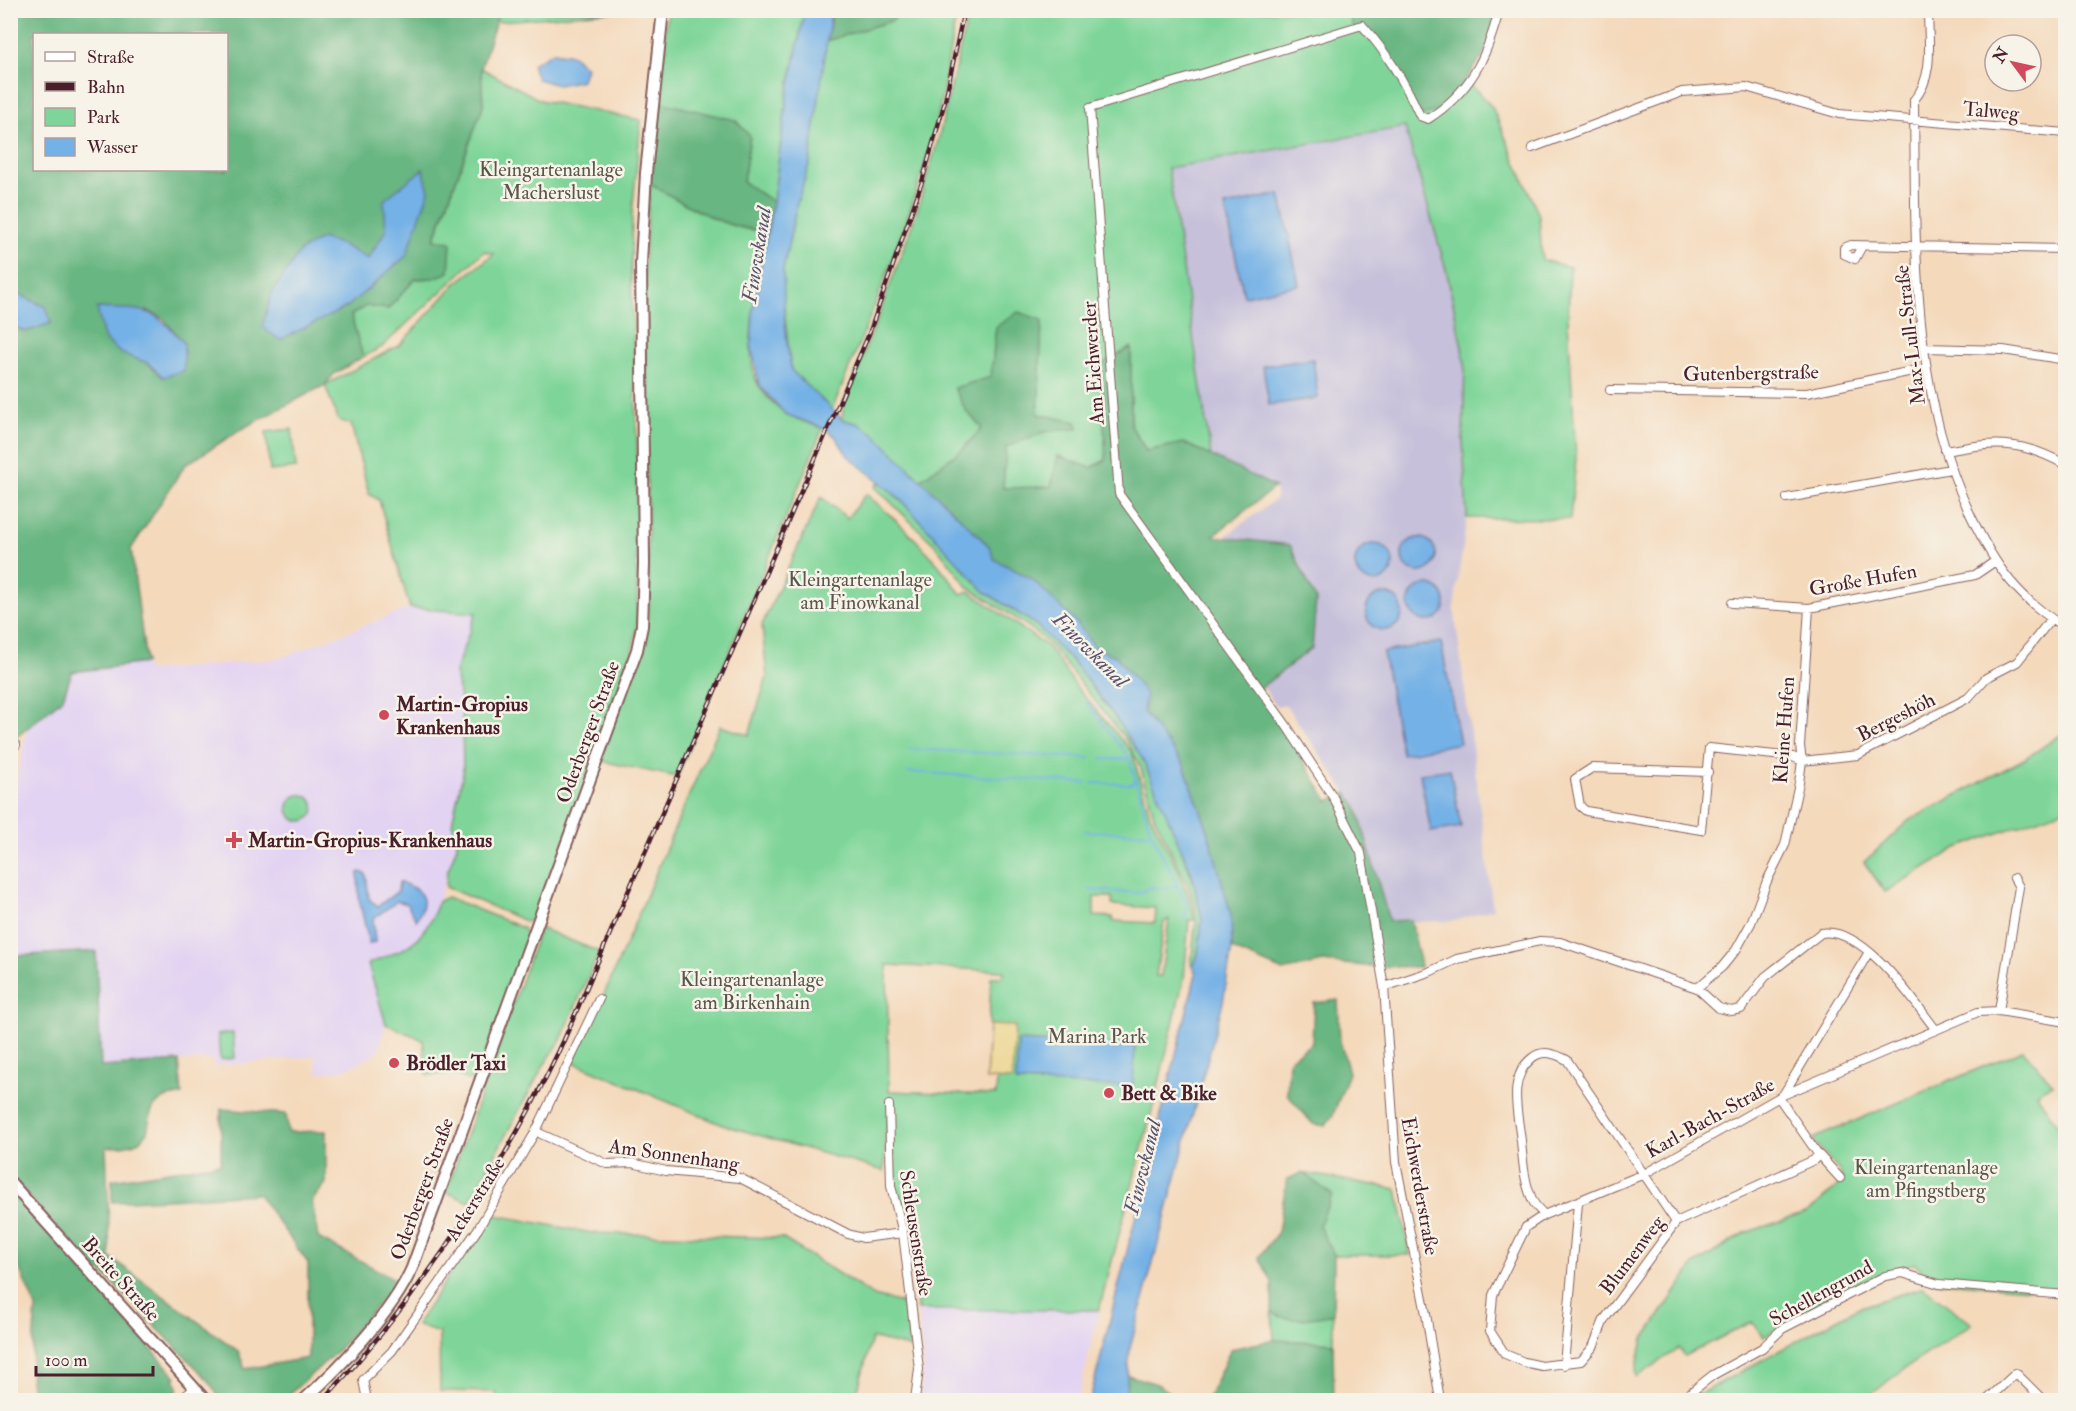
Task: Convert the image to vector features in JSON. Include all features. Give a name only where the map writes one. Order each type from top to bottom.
[{"type":"main road","name":"Oderberger Straße","points":[[304,1401],[387,1309],[401,1291],[409,1274],[638,650],[642,626],[644,564],[641,263],[646,173],[663,10]]},
{"type":"main road","name":"Breite Straße","points":[[10,1182],[205,1401]]},
{"type":"street","name":"Am Eichwerder","points":[[1376,940],[1361,853],[1333,796],[1286,725],[1119,494],[1090,108],[1362,26],[1382,47],[1408,88],[1420,116],[1428,119],[1445,108],[1470,84],[1485,53],[1499,10]]},
{"type":"street","points":[[1928,11],[1940,10]]},
{"type":"street","name":"Max-Lull-Straße","points":[[1928,11],[1928,77],[1923,90],[1914,100],[1916,247],[1923,348],[1945,451],[1994,562],[2016,590],[2051,619],[2066,628]]},
{"type":"street","name":"Talweg","points":[[1532,148],[1682,92],[1708,88],[1746,87],[1839,114],[2066,133]]},
{"type":"street","name":"Max-Lull-Straße","points":[[1862,246],[1916,247]]},
{"type":"street","points":[[1916,247],[2066,249]]},
{"type":"street","points":[[1923,348],[2003,350],[2066,360]]},
{"type":"street","name":"Gutenbergstraße","points":[[1610,390],[1807,393],[1927,368]]},
{"type":"street","points":[[1945,451],[1987,443],[2009,444],[2048,455],[2066,465]]},
{"type":"street","points":[[1787,498],[1951,469]]},
{"type":"street","name":"Große Hufen","points":[[1732,603],[1809,608],[1975,576],[1994,562]]},
{"type":"street","name":"Kleine Hufen","points":[[1697,987],[1722,967],[1737,950],[1752,923],[1780,852],[1785,845],[1802,761],[1800,746],[1809,608]]},
{"type":"street","name":"Bergeshöh","points":[[1708,772],[1592,768],[1575,779],[1580,806],[1586,811],[1701,830],[1708,772],[1709,748],[1793,757],[1802,761],[1858,754],[1968,698],[1986,678],[2018,662],[2051,619]]},
{"type":"street","points":[[1998,1011],[2019,887],[2014,878]]},
{"type":"street","points":[[1383,987],[1429,972],[1458,959],[1540,941],[1560,942],[1697,987],[1719,1008],[1731,1011],[1741,1009],[1765,977],[1821,933],[1833,931],[1851,936],[1869,952],[1903,987],[1936,1030]]},
{"type":"street","name":"Eichwerderstraße","points":[[1376,940],[1383,987],[1395,1162],[1426,1314],[1440,1401]]},
{"type":"street","points":[[1840,1178],[1818,1154],[1781,1096],[1869,952]]},
{"type":"street","name":"Ackerstraße","points":[[367,1401],[363,1380],[392,1351],[427,1305],[478,1229],[536,1131],[599,999]]},
{"type":"street","name":"Karl-Bach-Straße","points":[[1524,1362],[1505,1354],[1497,1345],[1490,1331],[1490,1316],[1493,1295],[1526,1227],[1544,1215],[1644,1174],[1781,1096],[1978,1012],[1998,1011],[2066,1022]]},
{"type":"street","points":[[1544,1215],[1533,1201],[1526,1179],[1516,1086],[1523,1068],[1536,1054],[1550,1053],[1567,1060],[1676,1222]]},
{"type":"street","name":"Schleusenstraße","points":[[889,1106],[891,1186],[903,1233],[918,1369],[915,1401]]},
{"type":"street","name":"Am Sonnenhang","points":[[541,1134],[607,1164],[632,1162],[666,1171],[740,1178],[848,1233],[863,1238],[903,1233]]},
{"type":"street","name":"Blumenweg","points":[[1524,1362],[1542,1366],[1564,1365],[1581,1361],[1587,1357],[1604,1320],[1676,1222],[1804,1165],[1818,1154]]},
{"type":"street","points":[[1564,1365],[1578,1203]]},
{"type":"street","name":"Schellengrund","points":[[1681,1401],[1713,1375],[1762,1348],[1782,1329],[1886,1276],[1902,1272],[1939,1284],[2066,1295]]},
{"type":"street","points":[[1988,1401],[2016,1373],[2043,1401]]},
{"type":"street","points":[[180,1401],[194,1389]]},
{"type":"shaded area","points":[[1405,127],[1447,273],[1465,362],[1463,440],[1467,518],[1454,607],[1493,909],[1455,921],[1389,922],[1357,807],[1286,706],[1276,706],[1216,617],[1204,552],[1276,499],[1275,487],[1211,456],[1168,168]]},
{"type":"shaded area","name":"Martin-Gropius-Krankenhaus","points":[[410,608],[476,612],[455,672],[462,709],[463,773],[452,823],[457,846],[430,925],[408,948],[368,964],[386,1024],[377,1054],[343,1070],[318,1073],[316,1056],[214,1066],[212,1059],[101,1067],[96,951],[11,956],[11,808],[27,729],[63,698],[72,672],[146,663],[147,671],[278,659]]},
{"type":"shaded area","points":[[918,1310],[1099,1310],[1078,1400],[920,1400],[924,1366]]},
{"type":"green space","points":[[11,11],[499,11],[481,68],[483,106],[434,240],[451,242],[449,272],[434,278],[415,279],[388,309],[366,306],[351,315],[363,357],[334,374],[325,385],[245,427],[185,465],[131,549],[146,663],[72,672],[63,698],[11,740],[10,324],[25,332],[51,323],[46,307],[11,290]],"holes":[[[387,230],[347,307],[315,321],[343,245],[367,259]],[[147,310],[164,319],[184,343],[163,377],[148,363]]]},
{"type":"green space","points":[[499,11],[619,11],[494,22]]},
{"type":"green space","points":[[668,11],[805,11],[787,97],[773,202],[743,182],[750,136],[656,101]]},
{"type":"green space","points":[[833,11],[896,11],[894,20],[826,41]]},
{"type":"green space","points":[[896,11],[957,11],[938,113],[914,199],[832,410],[791,370],[782,291],[783,269],[797,203],[810,161],[826,41],[893,20]]},
{"type":"green space","points":[[969,11],[1348,11],[1353,27],[1382,47],[1420,115],[1431,112],[1470,84],[1492,107],[1539,215],[1542,260],[1570,267],[1568,321],[1576,459],[1570,519],[1467,518],[1463,440],[1465,362],[1447,273],[1405,127],[1168,168],[1211,456],[1184,443],[1146,451],[1131,426],[1131,348],[1101,365],[1106,460],[1091,468],[1058,456],[1051,487],[1003,488],[1005,447],[1044,432],[1078,427],[1076,422],[1038,414],[1042,320],[996,327],[991,377],[966,411],[983,427],[963,449],[920,480],[873,433],[842,419],[844,401],[878,318],[916,214],[939,137]]},
{"type":"green space","points":[[1348,11],[1499,11],[1483,56],[1445,108],[1420,116],[1382,47],[1353,27]]},
{"type":"green space","name":"Kleingartenanlage Macherslust","points":[[481,68],[540,100],[641,120],[632,215],[631,274],[637,445],[637,626],[632,652],[538,916],[527,922],[446,887],[447,873],[457,846],[452,823],[463,773],[462,709],[455,672],[476,613],[410,608],[379,500],[369,494],[351,424],[338,420],[325,385],[400,345],[456,283],[494,254],[484,251],[382,347],[363,357],[350,316],[366,306],[388,309],[415,279],[434,278],[434,241],[483,106]]},
{"type":"green space","points":[[656,101],[735,120],[750,136],[743,182],[773,202],[767,230],[753,230],[722,222],[650,184]]},
{"type":"green space","points":[[650,184],[722,222],[753,230],[767,230],[753,310],[751,353],[754,372],[759,386],[779,408],[795,418],[823,428],[677,777],[601,761],[645,627],[649,604],[644,264]]},
{"type":"green space","points":[[1018,312],[1042,320],[1038,414],[1076,422],[1078,428],[1044,432],[1006,447],[1003,488],[1051,487],[1058,456],[1091,468],[1106,460],[1101,365],[1131,347],[1131,426],[1146,451],[1184,443],[1275,487],[1213,536],[1290,545],[1316,600],[1312,648],[1259,689],[1328,801],[1347,793],[1357,807],[1389,921],[1411,920],[1421,967],[1365,966],[1323,962],[1283,971],[1232,949],[1231,914],[1206,825],[1183,763],[1143,712],[1116,656],[1095,648],[1077,623],[994,559],[989,546],[920,480],[963,449],[982,428],[966,411],[954,388],[991,377],[996,327]]},
{"type":"green space","points":[[292,429],[296,468],[270,471],[266,432]]},
{"type":"green space","points":[[880,481],[925,524],[985,592],[1035,624],[1073,662],[1137,747],[1169,817],[1195,886],[1202,919],[1198,954],[1193,967],[1191,965],[1196,920],[1194,904],[1188,885],[1154,816],[1141,768],[1127,741],[1051,646],[1032,629],[968,587],[937,547],[875,487]]},
{"type":"green space","points":[[866,494],[917,541],[961,594],[969,591],[1048,647],[1078,689],[1132,752],[1150,815],[1179,871],[1191,903],[1194,920],[1189,920],[1184,978],[1155,1099],[1099,1310],[918,1310],[908,1234],[894,1185],[888,1119],[884,1171],[723,1125],[573,1062],[720,726],[749,735],[767,677],[762,625],[821,497],[847,518]],"holes":[[[1094,897],[1112,897],[1112,905],[1156,908],[1155,923],[1113,921],[1113,917],[1094,916]],[[1169,919],[1161,976],[1156,976],[1164,922]],[[887,965],[1004,971],[1003,977],[991,977],[989,1025],[1000,1026],[996,1095],[889,1091]]]},
{"type":"green space","points":[[2065,732],[2065,809],[1957,848],[1885,892],[1864,862],[1908,821],[2026,758]]},
{"type":"green space","points":[[301,795],[310,799],[314,808],[310,817],[301,821],[292,817],[288,808],[292,799]]},
{"type":"green space","points":[[447,897],[523,928],[528,938],[476,1082],[451,1074],[427,1075],[423,1040],[386,1024],[368,964],[412,943],[427,927],[439,901]]},
{"type":"green space","points":[[540,928],[599,952],[560,1042],[544,1065],[469,1202],[446,1192]]},
{"type":"green space","points":[[96,951],[101,1067],[179,1061],[182,1095],[165,1098],[155,1106],[145,1136],[138,1142],[106,1147],[110,1257],[238,1351],[245,1369],[308,1358],[308,1263],[258,1194],[112,1202],[112,1180],[221,1163],[221,1109],[286,1114],[288,1132],[326,1131],[326,1183],[312,1201],[318,1238],[398,1281],[336,1352],[283,1400],[221,1400],[208,1380],[101,1271],[93,1270],[11,1176],[10,956]]},
{"type":"green space","points":[[1338,1000],[1340,1041],[1349,1073],[1333,1115],[1325,1126],[1313,1124],[1287,1094],[1289,1060],[1312,1043],[1314,1003]]},
{"type":"green space","points":[[233,1033],[235,1058],[220,1060],[218,1034]]},
{"type":"green space","name":"Kleingartenanlage am Pfingstberg","points":[[2023,1050],[2053,1084],[2036,1093],[2065,1137],[2065,1292],[1932,1281],[1915,1263],[1837,1294],[1764,1337],[1752,1322],[1684,1356],[1679,1348],[1637,1377],[1635,1374],[1643,1340],[1694,1265],[1745,1233],[1808,1212],[1843,1181],[1840,1172],[1812,1139]]},
{"type":"green space","points":[[1303,1173],[1397,1189],[1410,1255],[1334,1255],[1319,1226],[1332,1195]]},
{"type":"green space","points":[[1303,1173],[1332,1195],[1319,1226],[1334,1255],[1333,1314],[1293,1319],[1278,1316],[1272,1312],[1272,1282],[1259,1257],[1278,1232],[1287,1179]]},
{"type":"green space","points":[[10,1188],[176,1377],[174,1379],[178,1386],[177,1391],[166,1400],[36,1400],[30,1382],[36,1308],[11,1249]]},
{"type":"green space","points":[[490,1214],[592,1233],[782,1238],[874,1296],[902,1303],[911,1348],[872,1338],[855,1400],[496,1400],[496,1392],[440,1391],[439,1333],[416,1325]]},
{"type":"green space","points":[[1923,1287],[1972,1324],[1901,1371],[1864,1400],[1689,1400],[1857,1308]]},
{"type":"green space","points":[[1272,1312],[1278,1316],[1293,1319],[1333,1314],[1333,1343],[1274,1340]]},
{"type":"green space","points":[[1274,1340],[1333,1343],[1334,1400],[1207,1400],[1231,1349]]},
{"type":"green space","points":[[1127,1375],[1157,1384],[1181,1400],[1125,1400]]},
{"type":"sand","points":[[989,1025],[1015,1026],[1012,1080],[986,1079]]},
{"type":"water","name":"Finowkanal","points":[[805,10],[831,11],[810,161],[797,203],[783,269],[785,327],[791,370],[842,419],[859,424],[873,433],[989,546],[994,559],[1032,579],[1077,623],[1095,648],[1116,656],[1146,694],[1143,712],[1183,763],[1206,825],[1231,914],[1232,949],[1223,1002],[1130,1348],[1125,1400],[1090,1400],[1196,974],[1193,967],[1198,954],[1202,919],[1192,874],[1143,760],[1112,713],[1073,662],[1035,624],[985,592],[900,499],[848,456],[835,436],[823,428],[785,414],[759,385],[751,345],[753,310],[773,202],[787,97]]},
{"type":"water","points":[[553,52],[573,55],[586,68],[582,80],[558,85],[537,79],[532,64]]},
{"type":"water","points":[[423,169],[429,191],[406,256],[347,307],[280,340],[262,327],[272,293],[300,251],[322,238],[343,245],[368,259],[386,230],[384,200]]},
{"type":"water","points":[[1280,194],[1299,285],[1244,296],[1225,206]]},
{"type":"water","points":[[10,290],[46,307],[51,323],[25,332],[11,324]]},
{"type":"water","points":[[97,308],[137,310],[155,316],[164,322],[184,343],[184,371],[163,377],[148,363],[120,353],[104,338]]},
{"type":"water","points":[[1313,359],[1318,398],[1269,405],[1263,366]]},
{"type":"water","points":[[1419,538],[1431,543],[1436,555],[1431,567],[1419,572],[1407,567],[1402,555],[1407,543]]},
{"type":"water","points":[[1374,544],[1387,550],[1393,563],[1387,576],[1374,582],[1361,576],[1355,563],[1361,550]]},
{"type":"water","points":[[1427,585],[1440,590],[1445,603],[1440,616],[1427,621],[1414,616],[1409,603],[1414,590]]},
{"type":"water","points":[[1384,594],[1397,599],[1402,612],[1397,625],[1384,630],[1371,625],[1366,612],[1371,599]]},
{"type":"water","points":[[1441,642],[1460,743],[1402,754],[1383,652]]},
{"type":"water","points":[[1450,769],[1461,827],[1431,832],[1420,774]]},
{"type":"water","points":[[358,873],[366,874],[369,899],[378,906],[398,891],[399,882],[418,891],[423,900],[423,906],[416,920],[407,904],[397,901],[373,919],[375,942],[369,943],[359,899]]},
{"type":"water","points":[[1018,1041],[1135,1046],[1133,1087],[1016,1082]]},
{"type":"waterway","points":[[1086,702],[1129,757],[1151,832],[1187,904],[1185,919]]},
{"type":"waterway","points":[[909,749],[1090,758]]},
{"type":"waterway","points":[[1101,759],[1129,757]]},
{"type":"waterway","points":[[907,772],[1086,783]]},
{"type":"waterway","points":[[1092,783],[1132,784],[1136,780]]},
{"type":"waterway","points":[[1084,831],[1150,833]]},
{"type":"waterway","points":[[1090,890],[1139,893],[1150,887],[1161,889],[1178,886]]},
{"type":"railway","points":[[323,1400],[394,1318],[458,1230],[514,1137],[564,1040],[869,334],[922,182],[945,101],[964,10]]},
{"type":"place","name":"Martin-Gropius Krankenhaus","points":[[384,715]]},
{"type":"place","name":"Martin-Gropius-Krankenhaus","points":[[234,840]]},
{"type":"place","name":"Brödler Taxi","points":[[394,1063]]},
{"type":"place","name":"Bett & Bike","points":[[1109,1093]]},
{"type":"park label","name":"Kleingartenanlage am Finowkanal","points":[[860,590]]},
{"type":"park label","name":"Kleingartenanlage am Birkenhain","points":[[752,990]]},
{"type":"park label","name":"Marina Park","points":[[1097,1036]]}]
